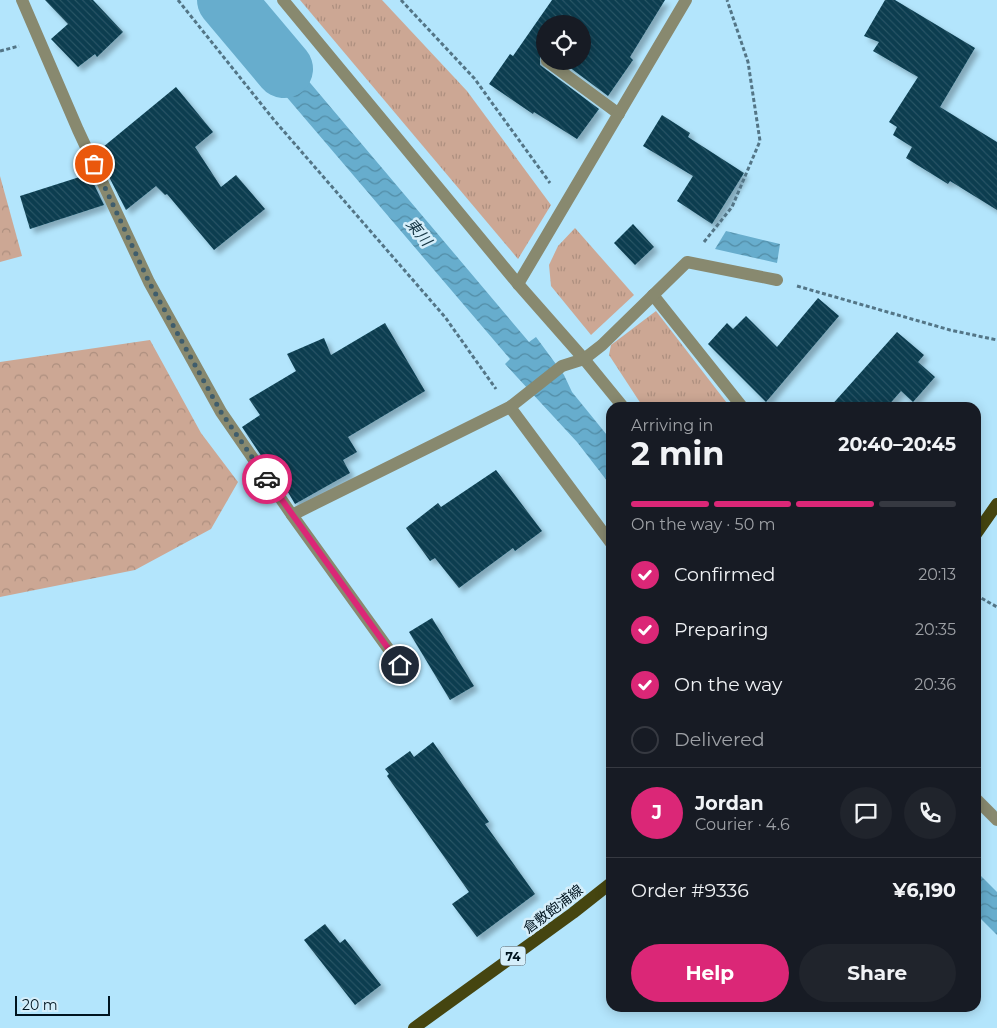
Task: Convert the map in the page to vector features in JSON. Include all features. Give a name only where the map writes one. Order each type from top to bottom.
[{"type":"main road","points":[[981,527],[997,504]]},
{"type":"main road","name":"倉敷飽浦線","points":[[414,1028],[606,887]]},
{"type":"street","points":[[22,0],[78,130],[149,282],[221,412],[292,515],[400,665]]},
{"type":"street","points":[[283,0],[518,284],[619,402]]},
{"type":"street","points":[[518,284],[686,0]]},
{"type":"street","points":[[559,70],[619,114]]},
{"type":"street","points":[[292,515],[510,408],[562,366],[584,359],[687,262],[777,280]]},
{"type":"street","points":[[653,295],[738,402]]},
{"type":"street","points":[[510,408],[606,536]]},
{"type":"street","points":[[981,804],[997,820]]},
{"type":"path","points":[[178,0],[274,120],[445,317],[510,408]]},
{"type":"path","points":[[401,0],[474,78],[565,204]]},
{"type":"path","points":[[687,262],[732,207],[760,141],[748,62],[727,0]]},
{"type":"path","points":[[777,280],[950,330],[997,340]]},
{"type":"path","points":[[981,598],[997,606]]},
{"type":"green space","points":[[300,0],[382,0],[467,91],[551,205],[518,259]]},
{"type":"green space","points":[[0,176],[22,256],[0,262]]},
{"type":"green space","points":[[575,228],[634,295],[591,335],[551,286],[549,265],[558,246]]},
{"type":"green space","points":[[656,311],[726,402],[640,402],[609,355],[611,345]]},
{"type":"green space","points":[[150,340],[201,433],[238,482],[211,529],[135,570],[0,597],[0,362]]},
{"type":"water","points":[[241,1],[529,342],[536,337],[564,375],[572,392],[606,434],[606,480],[577,442],[505,364],[510,359],[220,19]]},
{"type":"water","points":[[726,231],[780,244],[777,263],[715,249]]},
{"type":"water","points":[[981,876],[997,892],[997,935],[981,919]]},
{"type":"building","points":[[45,0],[93,0],[123,32],[97,57],[95,54],[78,67],[51,39],[68,24]]},
{"type":"building","points":[[552,0],[665,0],[630,57],[633,60],[608,96],[573,70],[591,70],[591,15],[542,15]]},
{"type":"building","points":[[885,0],[895,0],[975,48],[940,107],[997,142],[997,210],[950,181],[948,184],[906,158],[912,147],[893,135],[897,127],[889,122],[918,77],[873,51],[879,42],[864,36]]},
{"type":"building","points":[[536,23],[536,70],[547,70],[599,109],[577,139],[534,112],[533,114],[489,84],[510,54],[513,56]]},
{"type":"building","points":[[176,87],[213,132],[195,147],[221,187],[236,175],[265,209],[214,250],[167,194],[165,195],[156,186],[126,210],[105,169],[107,168],[97,152]]},
{"type":"building","points":[[662,115],[690,133],[688,137],[744,173],[712,224],[677,201],[693,176],[643,146]]},
{"type":"building","points":[[89,174],[104,205],[30,229],[20,196]]},
{"type":"building","points":[[633,224],[654,247],[635,265],[614,243]]},
{"type":"building","points":[[818,298],[839,316],[766,402],[708,344],[727,323],[733,329],[746,316],[777,347]]},
{"type":"building","points":[[385,323],[425,391],[348,437],[357,452],[343,460],[350,473],[295,504],[273,467],[270,469],[242,427],[260,415],[249,399],[296,371],[287,354],[324,338],[331,355]]},
{"type":"building","points":[[897,332],[924,355],[918,362],[935,377],[913,402],[901,391],[891,402],[834,402]]},
{"type":"building","points":[[496,470],[542,531],[515,551],[513,548],[459,588],[435,558],[430,561],[406,528],[438,503],[441,507]]},
{"type":"building","points":[[432,618],[474,686],[450,700],[409,632]]},
{"type":"building","points":[[433,742],[489,822],[485,824],[535,894],[477,937],[452,904],[469,892],[387,776],[389,774],[385,769],[410,751],[414,757]]},
{"type":"building","points":[[325,924],[340,943],[345,939],[381,985],[355,1005],[304,940]]},
{"type":"waterway","name":"東川","points":[[226,0],[284,69]]},
{"type":"way so far","points":[[94,164],[149,282],[221,412],[267,479]]},
{"type":"route","points":[[267,479],[400,665]]}]
